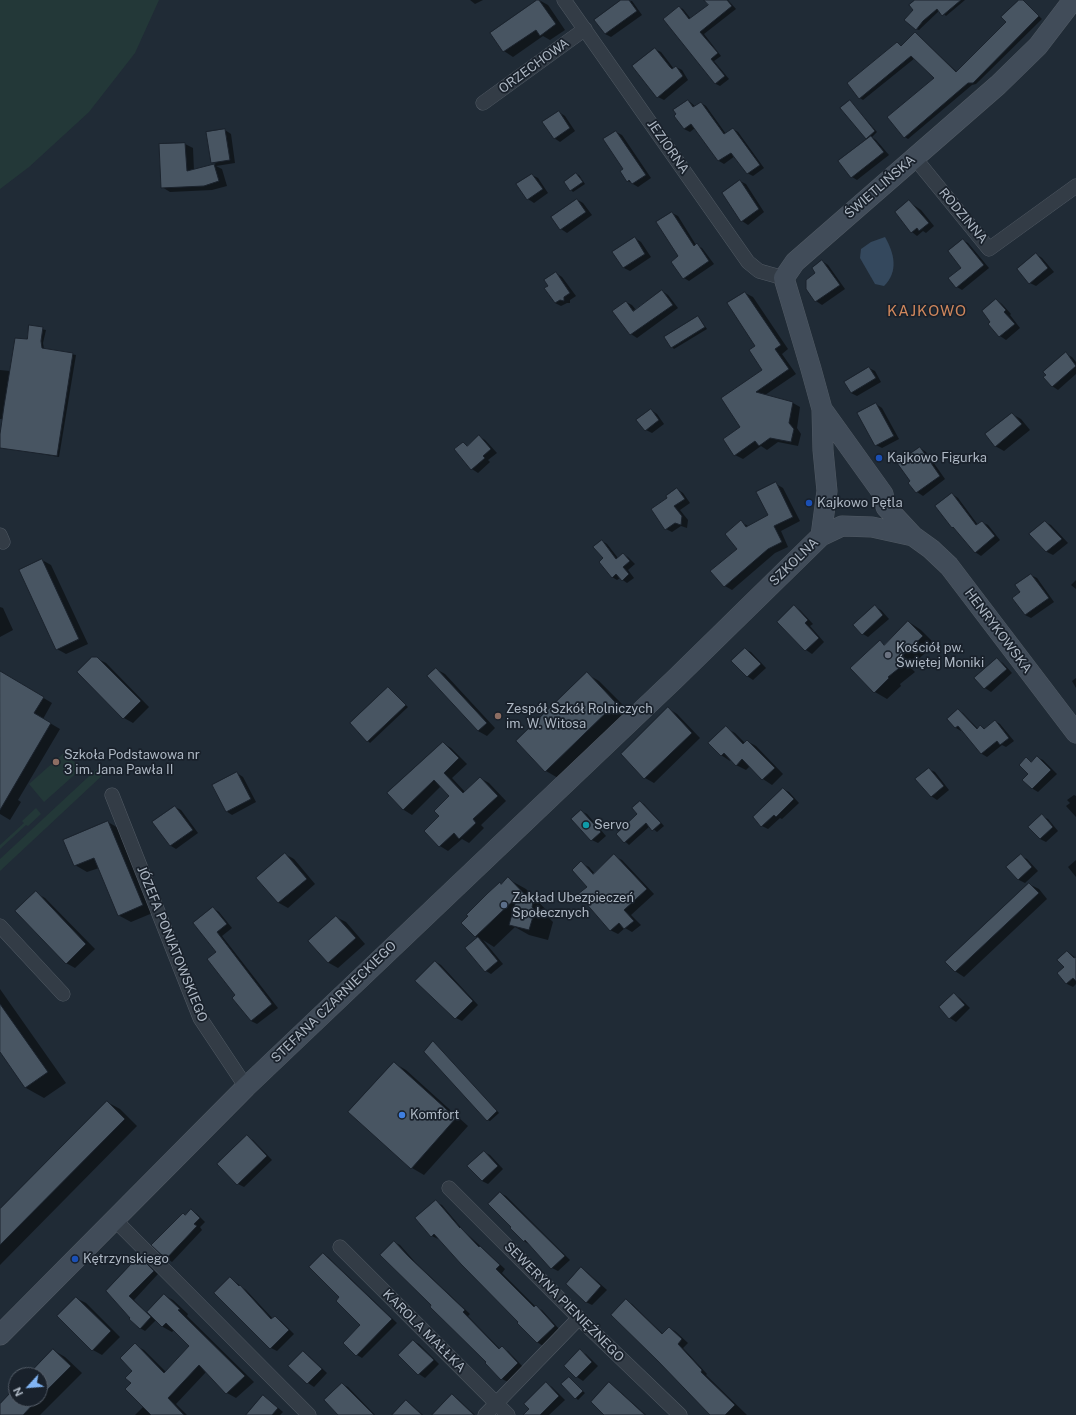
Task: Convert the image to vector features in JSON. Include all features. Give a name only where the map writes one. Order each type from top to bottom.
[{"type":"street","name":"JEZIORNA","points":[[564,0],[748,262],[759,271],[784,278]]},
{"type":"street","name":"ŚWIETLIŃSKA","points":[[784,278],[795,262],[998,85],[1038,46],[1073,0]]},
{"type":"street","name":"ORZECHOWA","points":[[483,103],[585,29]]},
{"type":"street","name":"RODZINNA","points":[[914,157],[989,248],[1076,186]]},
{"type":"street","points":[[784,278],[822,410]]},
{"type":"street","name":"HENRYKOWSKA","points":[[822,410],[883,494],[886,507],[913,536],[931,549],[949,566],[1076,733]]},
{"type":"street","name":"SZKOLNA","points":[[676,678],[821,536],[827,491],[823,450],[822,410]]},
{"type":"street","points":[[823,450],[848,444]]},
{"type":"street","points":[[827,491],[842,526]]},
{"type":"street","points":[[872,527],[882,517],[886,507]]},
{"type":"street","name":"HENRYKOWSKA","points":[[821,536],[842,526],[872,527],[913,536]]},
{"type":"street","name":"STEFANA CZARNIECKIEGO","points":[[0,1335],[246,1087],[676,678]]},
{"type":"street","name":"JÓZEFA PONIATOWSKIEGO","points":[[112,795],[200,1018],[246,1087]]},
{"type":"street","points":[[0,926],[63,994]]},
{"type":"street","name":"SEWERYNA PIENIĘŻNEGO","points":[[449,1188],[579,1318],[680,1415]]},
{"type":"street","points":[[114,1219],[309,1415]]},
{"type":"street","name":"KAROLA MAŁŁKA","points":[[340,1247],[508,1415]]},
{"type":"street","points":[[485,1415],[579,1318]]},
{"type":"green space","points":[[0,0],[159,0],[135,53],[89,112],[29,167],[0,189]]},
{"type":"green space","points":[[65,752],[81,769],[44,802],[29,784]]},
{"type":"green space","points":[[101,765],[107,771],[0,871],[0,859]]},
{"type":"green space","points":[[36,808],[41,814],[28,826],[26,825],[0,849],[0,845],[24,823],[22,821]]},
{"type":"water","points":[[885,237],[891,249],[894,262],[892,274],[884,286],[875,284],[860,258],[861,249],[871,242]]},
{"type":"building","points":[[539,0],[556,24],[540,36],[536,30],[503,52],[490,33]]},
{"type":"building","points":[[621,0],[629,0],[637,11],[605,34],[594,20]]},
{"type":"building","points":[[704,0],[727,0],[732,6],[700,32],[718,53],[711,59],[725,76],[715,84],[663,19],[679,6],[689,19],[708,5]]},
{"type":"building","points":[[915,0],[961,0],[942,16],[937,9],[923,21],[916,30],[904,20],[913,10],[909,5]]},
{"type":"building","points":[[1019,0],[1023,0],[1039,16],[973,83],[968,83],[904,138],[887,117],[934,78],[911,56],[859,99],[847,83],[897,42],[901,46],[915,32],[956,72],[1006,22],[1001,17]]},
{"type":"building","points":[[655,48],[672,69],[676,66],[683,76],[657,98],[632,66]]},
{"type":"building","points":[[688,100],[693,107],[701,102],[724,134],[733,128],[760,165],[747,174],[731,153],[718,161],[691,124],[684,129],[674,116],[676,114],[673,110]]},
{"type":"building","points":[[850,100],[875,131],[866,139],[840,108]]},
{"type":"building","points":[[559,111],[570,128],[554,139],[542,122]]},
{"type":"building","points":[[225,129],[230,160],[211,163],[206,132]]},
{"type":"building","points":[[616,131],[646,175],[632,184],[629,180],[627,182],[620,171],[623,169],[603,139]]},
{"type":"building","points":[[871,136],[884,152],[851,178],[838,161]]},
{"type":"building","points":[[185,143],[187,171],[214,164],[219,181],[204,186],[161,188],[159,144]]},
{"type":"building","points":[[576,173],[583,182],[570,191],[564,182]]},
{"type":"building","points":[[532,174],[543,189],[527,200],[516,184]]},
{"type":"building","points":[[740,180],[759,209],[741,222],[722,193]]},
{"type":"building","points":[[577,199],[586,212],[560,230],[551,217]]},
{"type":"building","points":[[909,200],[929,223],[919,231],[917,228],[911,233],[895,212]]},
{"type":"building","points":[[672,212],[694,246],[697,243],[709,261],[683,279],[671,262],[678,256],[656,222]]},
{"type":"building","points":[[635,237],[645,254],[623,268],[612,252]]},
{"type":"building","points":[[963,239],[984,265],[956,288],[948,278],[961,268],[948,251]]},
{"type":"building","points":[[1036,253],[1048,268],[1029,284],[1017,269]]},
{"type":"building","points":[[822,260],[840,285],[815,302],[806,289],[806,280],[815,273],[812,268]]},
{"type":"building","points":[[556,272],[570,293],[564,297],[564,301],[560,300],[555,303],[544,288],[548,286],[544,280]]},
{"type":"building","points":[[662,290],[673,305],[630,335],[612,311],[626,301],[633,311]]},
{"type":"building","points":[[745,292],[781,345],[775,349],[789,369],[756,392],[793,402],[789,423],[794,429],[791,442],[770,438],[759,446],[755,441],[734,456],[723,439],[740,427],[721,398],[762,370],[749,350],[755,346],[727,303]]},
{"type":"building","points":[[996,299],[1006,310],[1004,312],[1015,324],[999,337],[988,324],[990,322],[982,311]]},
{"type":"building","points":[[698,316],[705,327],[671,348],[664,337]]},
{"type":"building","points":[[29,325],[43,327],[41,341],[42,348],[73,353],[57,456],[0,448],[0,434],[15,338],[27,339]]},
{"type":"building","points":[[1066,352],[1076,366],[1052,387],[1043,377],[1046,375],[1043,372]]},
{"type":"building","points":[[869,367],[876,378],[851,393],[844,382]]},
{"type":"building","points":[[876,403],[894,436],[875,446],[857,413]]},
{"type":"building","points":[[651,409],[659,420],[645,431],[636,420]]},
{"type":"building","points":[[1012,413],[1022,424],[995,447],[985,434]]},
{"type":"building","points":[[479,435],[491,449],[483,456],[485,458],[471,470],[454,449],[463,442],[467,446]]},
{"type":"building","points":[[920,447],[940,476],[916,493],[908,483],[910,481],[897,463]]},
{"type":"building","points":[[776,482],[793,517],[774,526],[782,542],[768,549],[724,587],[710,571],[737,549],[725,534],[741,520],[746,527],[768,515],[756,492]]},
{"type":"building","points":[[677,488],[685,499],[674,506],[682,516],[681,525],[675,523],[665,530],[651,509],[667,498],[666,496]]},
{"type":"building","points":[[952,493],[976,525],[982,521],[995,536],[975,553],[953,527],[952,528],[935,506]]},
{"type":"building","points":[[1045,521],[1062,539],[1046,552],[1029,534]]},
{"type":"building","points":[[602,540],[616,559],[623,553],[630,561],[623,567],[629,574],[622,581],[616,574],[612,578],[599,562],[603,558],[593,547]]},
{"type":"building","points":[[42,559],[79,639],[56,650],[19,570]]},
{"type":"building","points":[[1031,574],[1049,598],[1025,615],[1012,598],[1020,592],[1015,585]]},
{"type":"building","points":[[794,605],[808,620],[805,623],[819,638],[805,651],[777,622]]},
{"type":"building","points":[[875,605],[883,615],[862,635],[853,625]]},
{"type":"building","name":"Kościół pw. Świętej Moniki","points":[[908,621],[923,636],[898,660],[903,665],[888,677],[889,678],[874,693],[850,668],[880,640],[884,645]]},
{"type":"building","points":[[745,648],[761,664],[747,677],[731,661]]},
{"type":"building","points":[[92,657],[97,657],[141,701],[123,719],[77,672]]},
{"type":"building","points":[[997,658],[1007,669],[984,689],[974,678]]},
{"type":"building","points":[[436,668],[487,723],[478,731],[427,676]]},
{"type":"building","points":[[0,671],[44,697],[34,713],[51,723],[0,810]]},
{"type":"building","points":[[587,672],[616,703],[545,772],[516,741]]},
{"type":"building","points":[[388,687],[406,705],[367,742],[350,723]]},
{"type":"building","points":[[668,707],[692,733],[644,779],[621,754]]},
{"type":"building","points":[[958,709],[977,729],[980,725],[984,729],[995,720],[1009,738],[1000,745],[997,741],[981,754],[958,726],[955,728],[947,719]]},
{"type":"building","points":[[726,726],[743,744],[747,740],[775,768],[762,780],[742,759],[736,766],[724,753],[721,756],[708,743]]},
{"type":"building","points":[[443,742],[459,758],[444,773],[463,793],[480,777],[498,796],[473,819],[476,823],[459,839],[454,833],[439,847],[424,831],[439,816],[434,811],[449,796],[434,780],[403,810],[387,793]]},
{"type":"building","points":[[1037,756],[1051,770],[1032,789],[1022,780],[1028,774],[1019,765],[1026,757],[1031,762]]},
{"type":"building","points":[[929,768],[944,786],[931,797],[915,779]]},
{"type":"building","points":[[237,772],[251,799],[226,812],[212,785]]},
{"type":"building","points":[[783,788],[794,799],[776,817],[774,815],[761,827],[753,817]]},
{"type":"building","points":[[640,801],[661,823],[652,831],[646,823],[624,843],[616,834],[637,814],[632,808]]},
{"type":"building","points":[[175,806],[193,830],[170,846],[152,822]]},
{"type":"building","name":"Servo","points":[[581,810],[601,832],[591,841],[571,819]]},
{"type":"building","points":[[1042,814],[1053,827],[1040,839],[1028,827]]},
{"type":"building","points":[[108,821],[143,905],[118,916],[94,858],[74,866],[63,840]]},
{"type":"building","points":[[285,853],[307,879],[278,903],[256,878]]},
{"type":"building","points":[[614,854],[647,889],[624,910],[634,921],[624,929],[619,923],[610,931],[578,894],[587,887],[572,870],[581,861],[593,874]]},
{"type":"building","points":[[1021,854],[1032,867],[1018,880],[1006,867]]},
{"type":"building","name":"Zakład Ubezpieczeń Społecznych","points":[[508,877],[533,903],[532,907],[535,910],[529,930],[509,925],[517,897],[475,937],[461,923],[468,916],[466,915],[488,893]]},
{"type":"building","points":[[1029,883],[1039,893],[955,972],[945,962]]},
{"type":"building","points":[[36,891],[86,944],[66,964],[15,911]]},
{"type":"building","points":[[213,907],[227,924],[217,932],[272,1004],[251,1021],[232,998],[235,995],[207,959],[216,952],[193,923]]},
{"type":"building","points":[[336,916],[356,938],[328,963],[308,941]]},
{"type":"building","points":[[478,937],[498,961],[485,972],[465,948]]},
{"type":"building","points":[[1067,951],[1074,958],[1076,957],[1076,981],[1073,978],[1066,984],[1057,973],[1064,967],[1057,960]]},
{"type":"building","points":[[435,961],[473,1001],[455,1019],[415,981]]},
{"type":"building","points":[[954,993],[965,1005],[949,1019],[939,1007]]},
{"type":"building","points":[[0,1004],[48,1072],[25,1088],[0,1052]]},
{"type":"building","points":[[433,1041],[497,1111],[487,1121],[424,1052]]},
{"type":"building","name":"Komfort","points":[[394,1062],[456,1118],[411,1169],[348,1112]]},
{"type":"building","points":[[107,1101],[125,1119],[0,1245],[0,1209]]},
{"type":"building","points":[[247,1135],[267,1156],[237,1185],[217,1164]]},
{"type":"building","points":[[484,1151],[498,1166],[482,1181],[467,1166]]},
{"type":"building","points":[[500,1192],[565,1256],[551,1269],[525,1240],[524,1242],[488,1204]]},
{"type":"building","points":[[436,1200],[460,1228],[500,1265],[496,1269],[534,1307],[536,1305],[555,1326],[537,1343],[434,1234],[431,1237],[415,1218]]},
{"type":"building","points":[[191,1209],[200,1218],[194,1224],[197,1226],[166,1259],[151,1245],[183,1213],[185,1215]]},
{"type":"building","points":[[394,1241],[465,1310],[463,1312],[499,1349],[502,1346],[518,1363],[501,1380],[485,1363],[486,1362],[430,1307],[431,1305],[380,1255]]},
{"type":"building","points":[[323,1253],[392,1319],[356,1356],[343,1343],[360,1325],[336,1301],[339,1297],[309,1267]]},
{"type":"building","points":[[139,1256],[154,1271],[129,1296],[151,1317],[140,1329],[129,1319],[130,1318],[106,1291]]},
{"type":"building","points":[[581,1267],[601,1286],[586,1303],[566,1284]]},
{"type":"building","points":[[230,1277],[239,1286],[240,1285],[271,1319],[275,1316],[289,1330],[270,1349],[214,1293]]},
{"type":"building","points":[[164,1294],[180,1309],[178,1310],[245,1376],[226,1394],[199,1365],[168,1398],[184,1415],[151,1415],[125,1389],[131,1383],[125,1378],[132,1371],[120,1358],[135,1343],[164,1373],[189,1346],[166,1323],[162,1327],[147,1312]]},
{"type":"building","points":[[76,1297],[111,1331],[92,1351],[57,1316]]},
{"type":"building","points":[[626,1299],[662,1334],[669,1327],[682,1339],[678,1344],[702,1370],[701,1372],[735,1405],[725,1415],[710,1415],[611,1315]]},
{"type":"building","points":[[413,1340],[434,1360],[418,1375],[398,1355]]},
{"type":"building","points":[[53,1349],[71,1366],[48,1389],[48,1367],[36,1367]]},
{"type":"building","points":[[580,1349],[592,1362],[576,1378],[564,1366]]},
{"type":"building","points":[[303,1351],[322,1369],[307,1384],[288,1366]]},
{"type":"building","points":[[569,1377],[583,1391],[575,1399],[561,1384]]},
{"type":"building","points":[[546,1382],[559,1396],[540,1415],[523,1415],[529,1409],[524,1404]]},
{"type":"building","points":[[609,1382],[645,1415],[604,1415],[591,1402]]},
{"type":"building","points":[[342,1383],[374,1415],[338,1415],[324,1400]]},
{"type":"building","points":[[452,1394],[474,1415],[432,1415]]},
{"type":"building","points":[[263,1395],[278,1408],[272,1415],[246,1415]]},
{"type":"building","points":[[8,1396],[8,1407],[30,1407],[23,1415],[0,1415],[0,1404]]},
{"type":"building","points":[[406,1400],[422,1415],[392,1415]]},
{"type":"place","name":"Kajkowo Figurka","points":[[879,458]]},
{"type":"place","name":"Kajkowo Pętla","points":[[809,503]]},
{"type":"place","name":"Kościół pw. Świętej Moniki","points":[[888,655]]},
{"type":"place","name":"Zespół Szkół Rolniczych im. W. Witosa","points":[[498,716]]},
{"type":"place","name":"Szkoła Podstawowa nr 3 im. Jana Pawła II","points":[[56,762]]},
{"type":"place","name":"Servo","points":[[586,825]]},
{"type":"place","name":"Zakład Ubezpieczeń Społecznych","points":[[504,905]]},
{"type":"place","name":"Komfort","points":[[402,1115]]},
{"type":"place","name":"Kętrzynskiego","points":[[75,1259]]},
{"type":"district","name":"KAJKOWO","points":[[927,311]]}]
